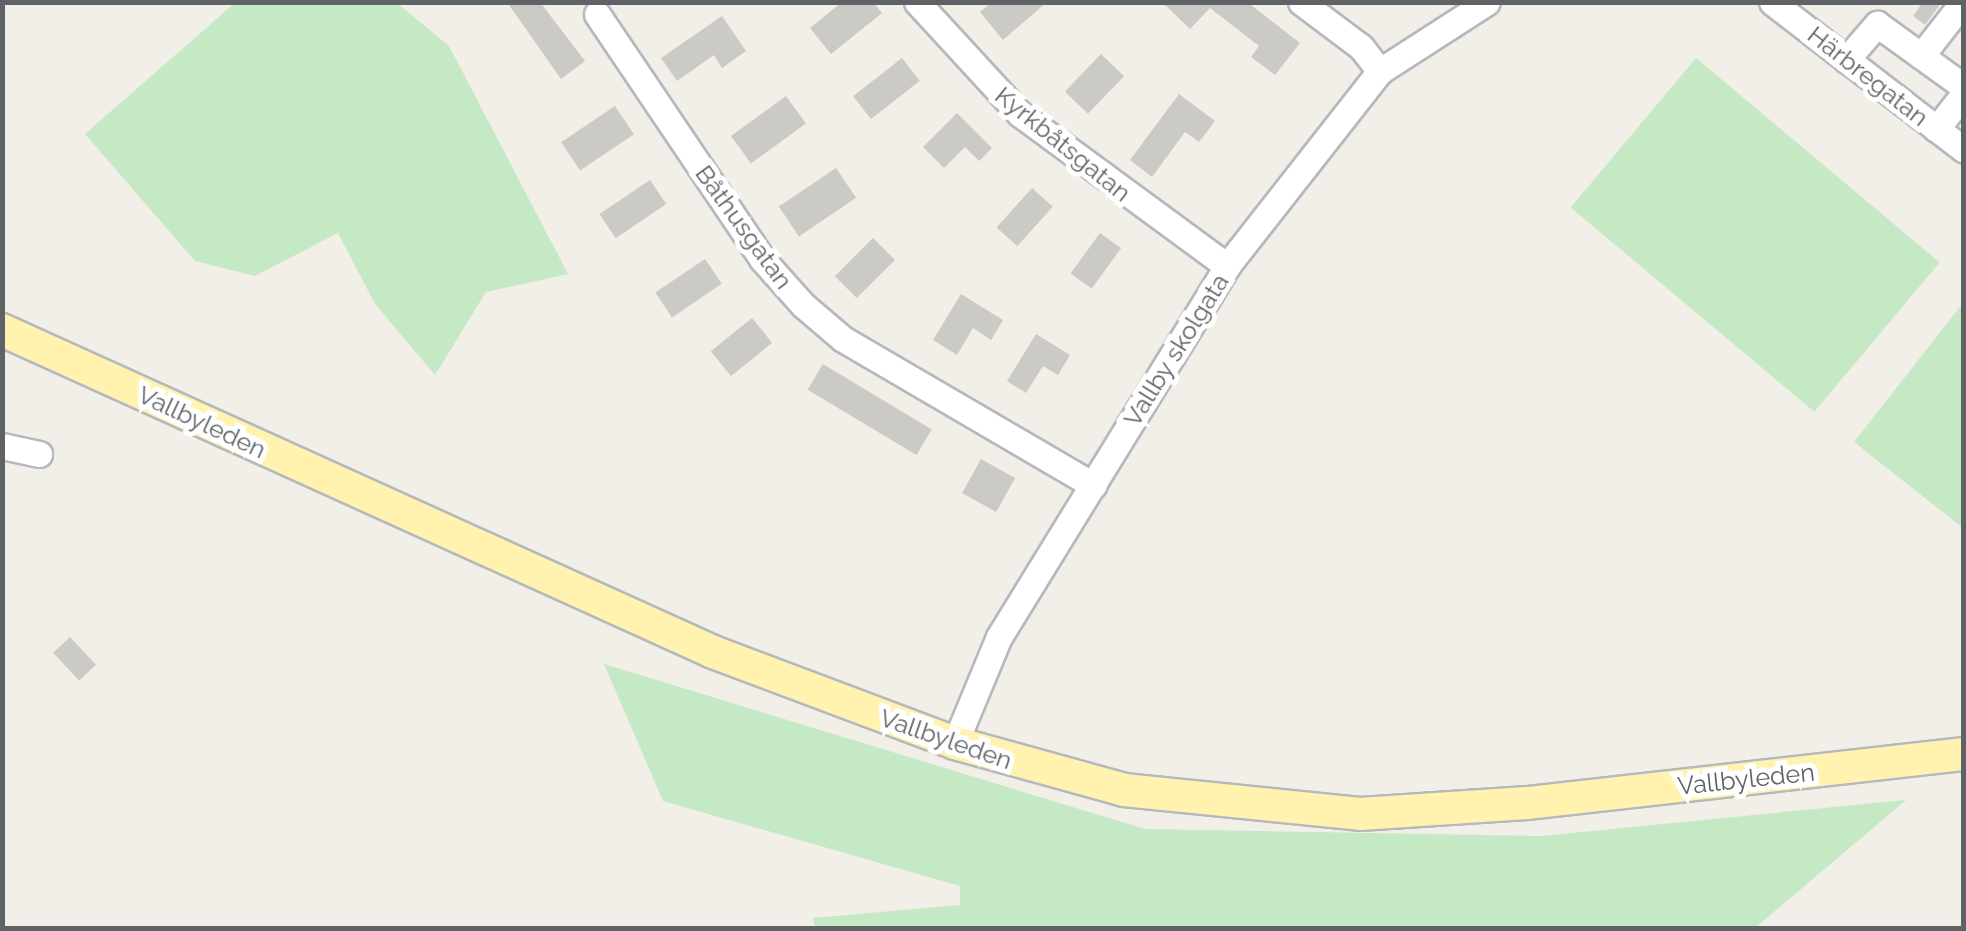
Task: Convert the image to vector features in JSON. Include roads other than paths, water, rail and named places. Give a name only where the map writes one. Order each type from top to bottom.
[{"type":"main road","name":"Vallbyleden","points":[[2,330],[552,583],[955,743],[1124,790],[1360,814],[1527,803],[1964,754]]},
{"type":"street","name":"Kyrkbåtsgatan","points":[[917,2],[1020,114],[1227,266]]},
{"type":"street","points":[[1301,2],[1361,47],[1380,71],[1487,2]]},
{"type":"street","name":"Härbregatan","points":[[1772,2],[1964,150]]},
{"type":"street","points":[[1922,56],[1962,2]]},
{"type":"street","name":"Båthusgatan","points":[[597,14],[762,259],[803,305],[872,357],[1093,485]]},
{"type":"street","points":[[1846,60],[1877,24],[1922,56],[1964,91],[1936,129]]},
{"type":"street","name":"Vallby skolgata","points":[[955,743],[999,636],[1227,266],[1380,71]]},
{"type":"street","points":[[2,446],[39,454]]}]
